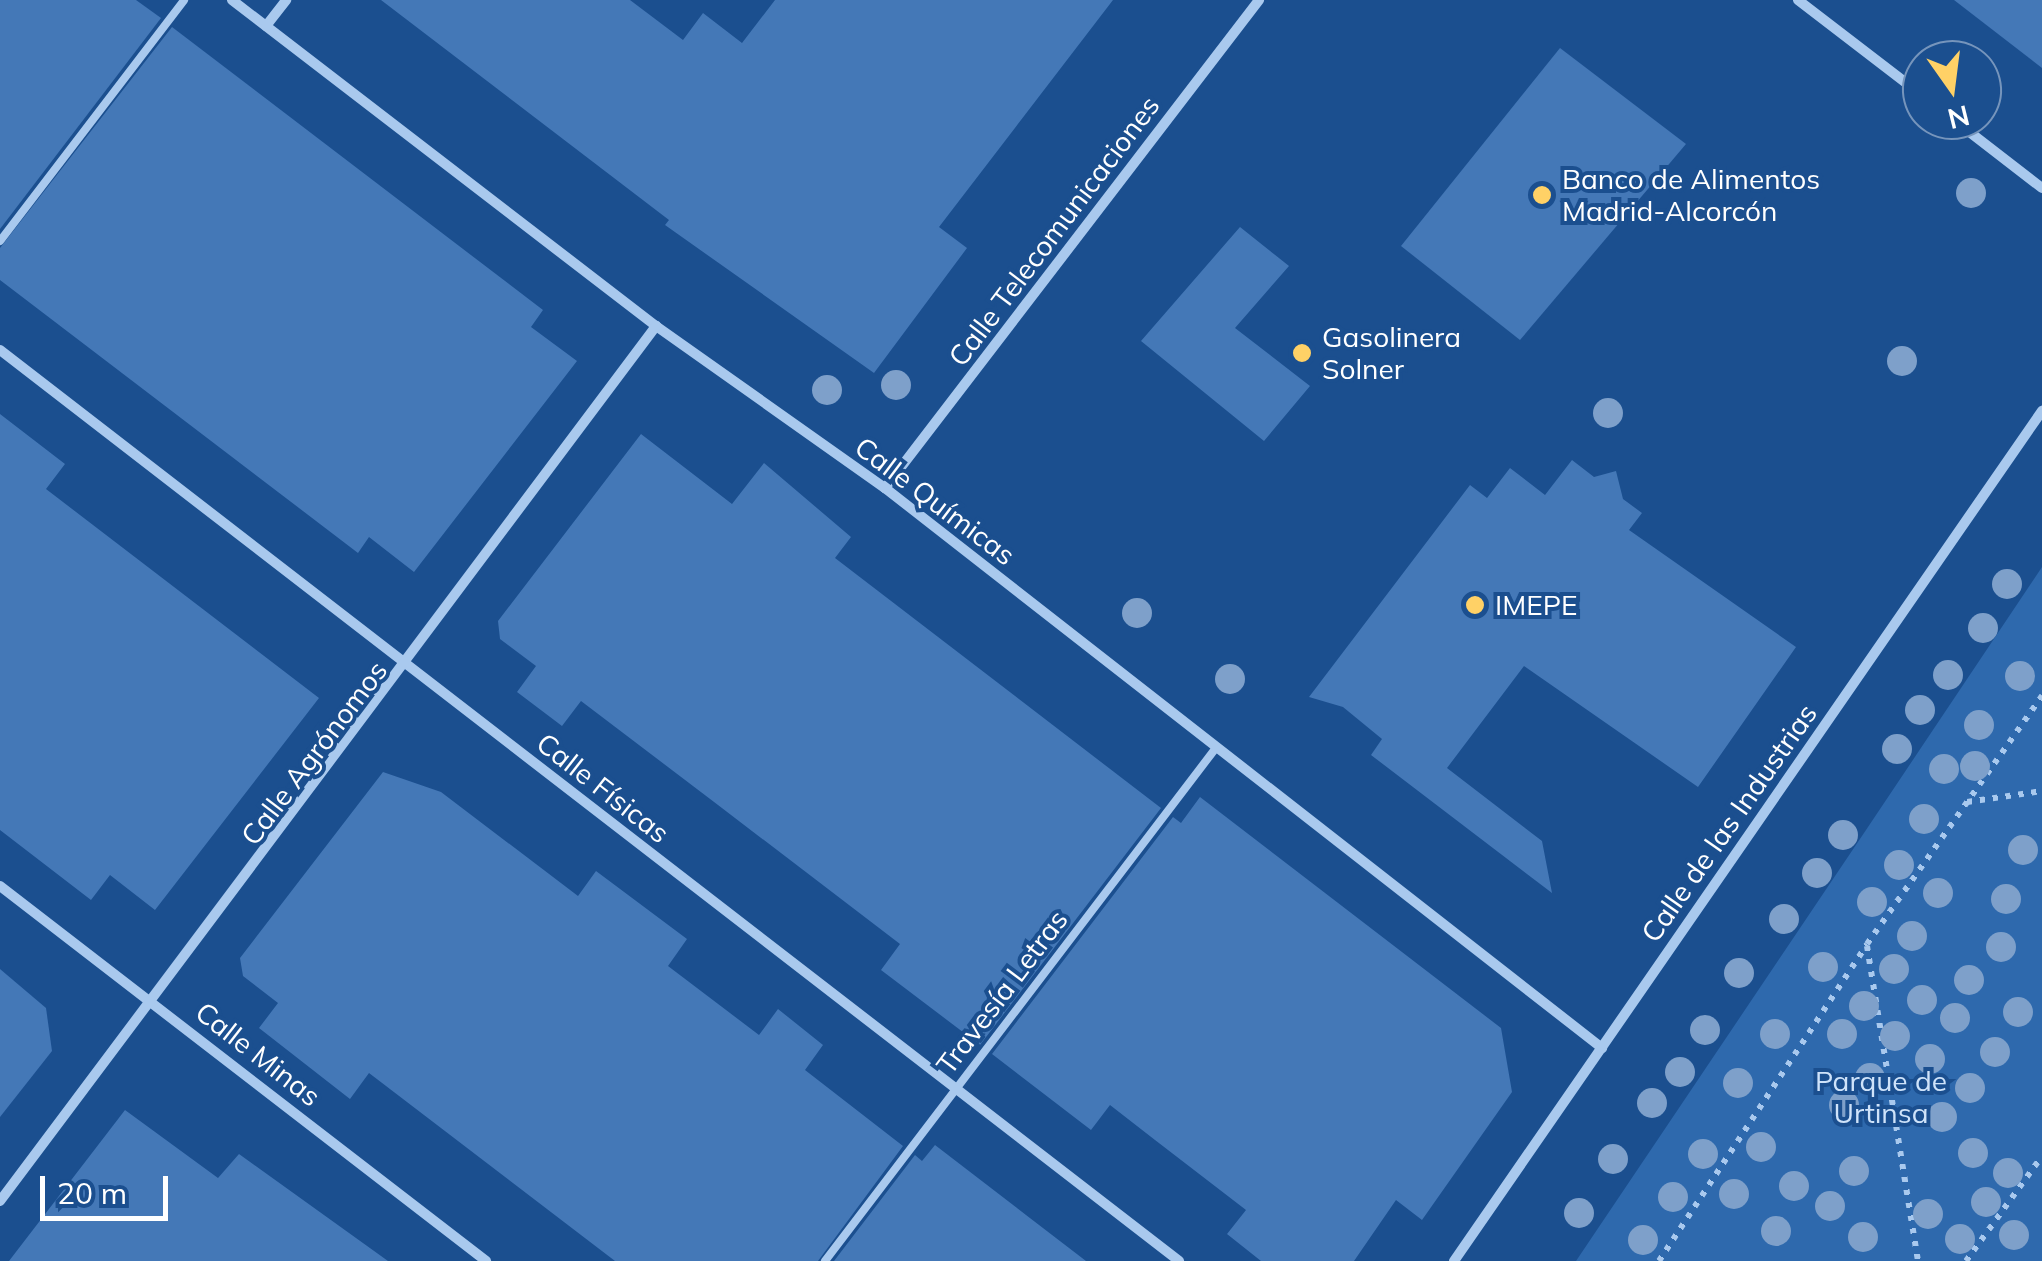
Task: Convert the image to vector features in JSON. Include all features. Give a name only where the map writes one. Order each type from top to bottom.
[{"type":"street","name":"Calle Químicas","points":[[232,0],[656,326],[885,488],[1602,1048]]},
{"type":"street","points":[[266,26],[286,0]]},
{"type":"street","name":"Calle Telecomunicaciones","points":[[885,488],[1258,0]]},
{"type":"street","points":[[1798,0],[1902,81]]},
{"type":"street","points":[[1980,140],[2042,188]]},
{"type":"street","name":"Calle Agrónomos","points":[[0,1201],[407,665],[656,326]]},
{"type":"street","name":"Calle Físicas","points":[[0,350],[1179,1261]]},
{"type":"street","name":"Calle de las Industrias","points":[[1454,1261],[2042,411]]},
{"type":"street","name":"Calle Minas","points":[[0,886],[486,1261]]},
{"type":"lane","points":[[0,240],[184,0]]},
{"type":"lane","name":"Travesía Letras","points":[[826,1261],[1215,749]]},
{"type":"path","points":[[1659,1261],[1866,944],[2042,696]]},
{"type":"path","points":[[1966,803],[2042,791]]},
{"type":"path","points":[[1866,944],[1918,1261]]},
{"type":"path","points":[[1966,1261],[2042,1156]]},
{"type":"green space","name":"Parque de Urtinsa","points":[[2042,567],[2042,1261],[1576,1261],[1866,830]]},
{"type":"building","points":[[0,0],[136,0],[161,18],[0,229]]},
{"type":"building","points":[[381,0],[630,0],[683,40],[703,13],[742,43],[775,0],[1113,0],[939,227],[967,248],[874,373],[665,225],[669,220]]},
{"type":"building","points":[[1954,0],[2042,0],[2042,68]]},
{"type":"building","points":[[172,27],[543,310],[531,327],[577,361],[414,572],[369,537],[358,553],[0,280],[0,248]]},
{"type":"building","name":"Banco de Alimentos Madrid-Alcorcón","points":[[1560,48],[1686,144],[1520,340],[1401,246]]},
{"type":"building","points":[[1240,227],[1289,266],[1235,328],[1310,386],[1264,441],[1141,341]]},
{"type":"building","points":[[0,414],[65,464],[46,489],[319,698],[155,910],[110,875],[91,900],[0,830]]},
{"type":"building","points":[[641,434],[732,504],[764,463],[851,537],[835,558],[1161,808],[980,1045],[881,970],[900,944],[718,805],[581,701],[562,726],[517,692],[536,666],[500,639],[498,621]]},
{"type":"building","name":"IMEPE","points":[[1572,460],[1594,477],[1616,471],[1623,499],[1642,513],[1629,530],[1796,647],[1698,787],[1524,666],[1447,768],[1542,841],[1552,893],[1371,755],[1382,739],[1343,707],[1309,697],[1470,485],[1487,498],[1510,468],[1545,495]]},
{"type":"building","points":[[383,772],[441,792],[578,896],[596,871],[687,939],[668,966],[759,1035],[778,1009],[823,1045],[805,1070],[903,1146],[818,1261],[615,1261],[369,1073],[350,1099],[259,1028],[278,1003],[243,976],[240,958]]},
{"type":"building","points":[[1200,797],[1501,1028],[1512,1092],[1422,1220],[1396,1200],[1354,1261],[1261,1261],[1227,1234],[1246,1210],[1110,1105],[1091,1130],[992,1054],[1173,817],[1181,823]]},
{"type":"building","points":[[0,969],[46,1008],[52,1051],[0,1117]]},
{"type":"building","points":[[125,1110],[218,1178],[239,1154],[388,1261],[9,1261]]},
{"type":"building","points":[[935,1145],[1086,1261],[834,1261],[915,1155],[922,1161]]},
{"type":"place","name":"Banco de Alimentos Madrid-Alcorcón","points":[[1542,195]]},
{"type":"place","name":"Gasolinera Solner","points":[[1302,353]]},
{"type":"place","name":"IMEPE","points":[[1475,605]]}]
